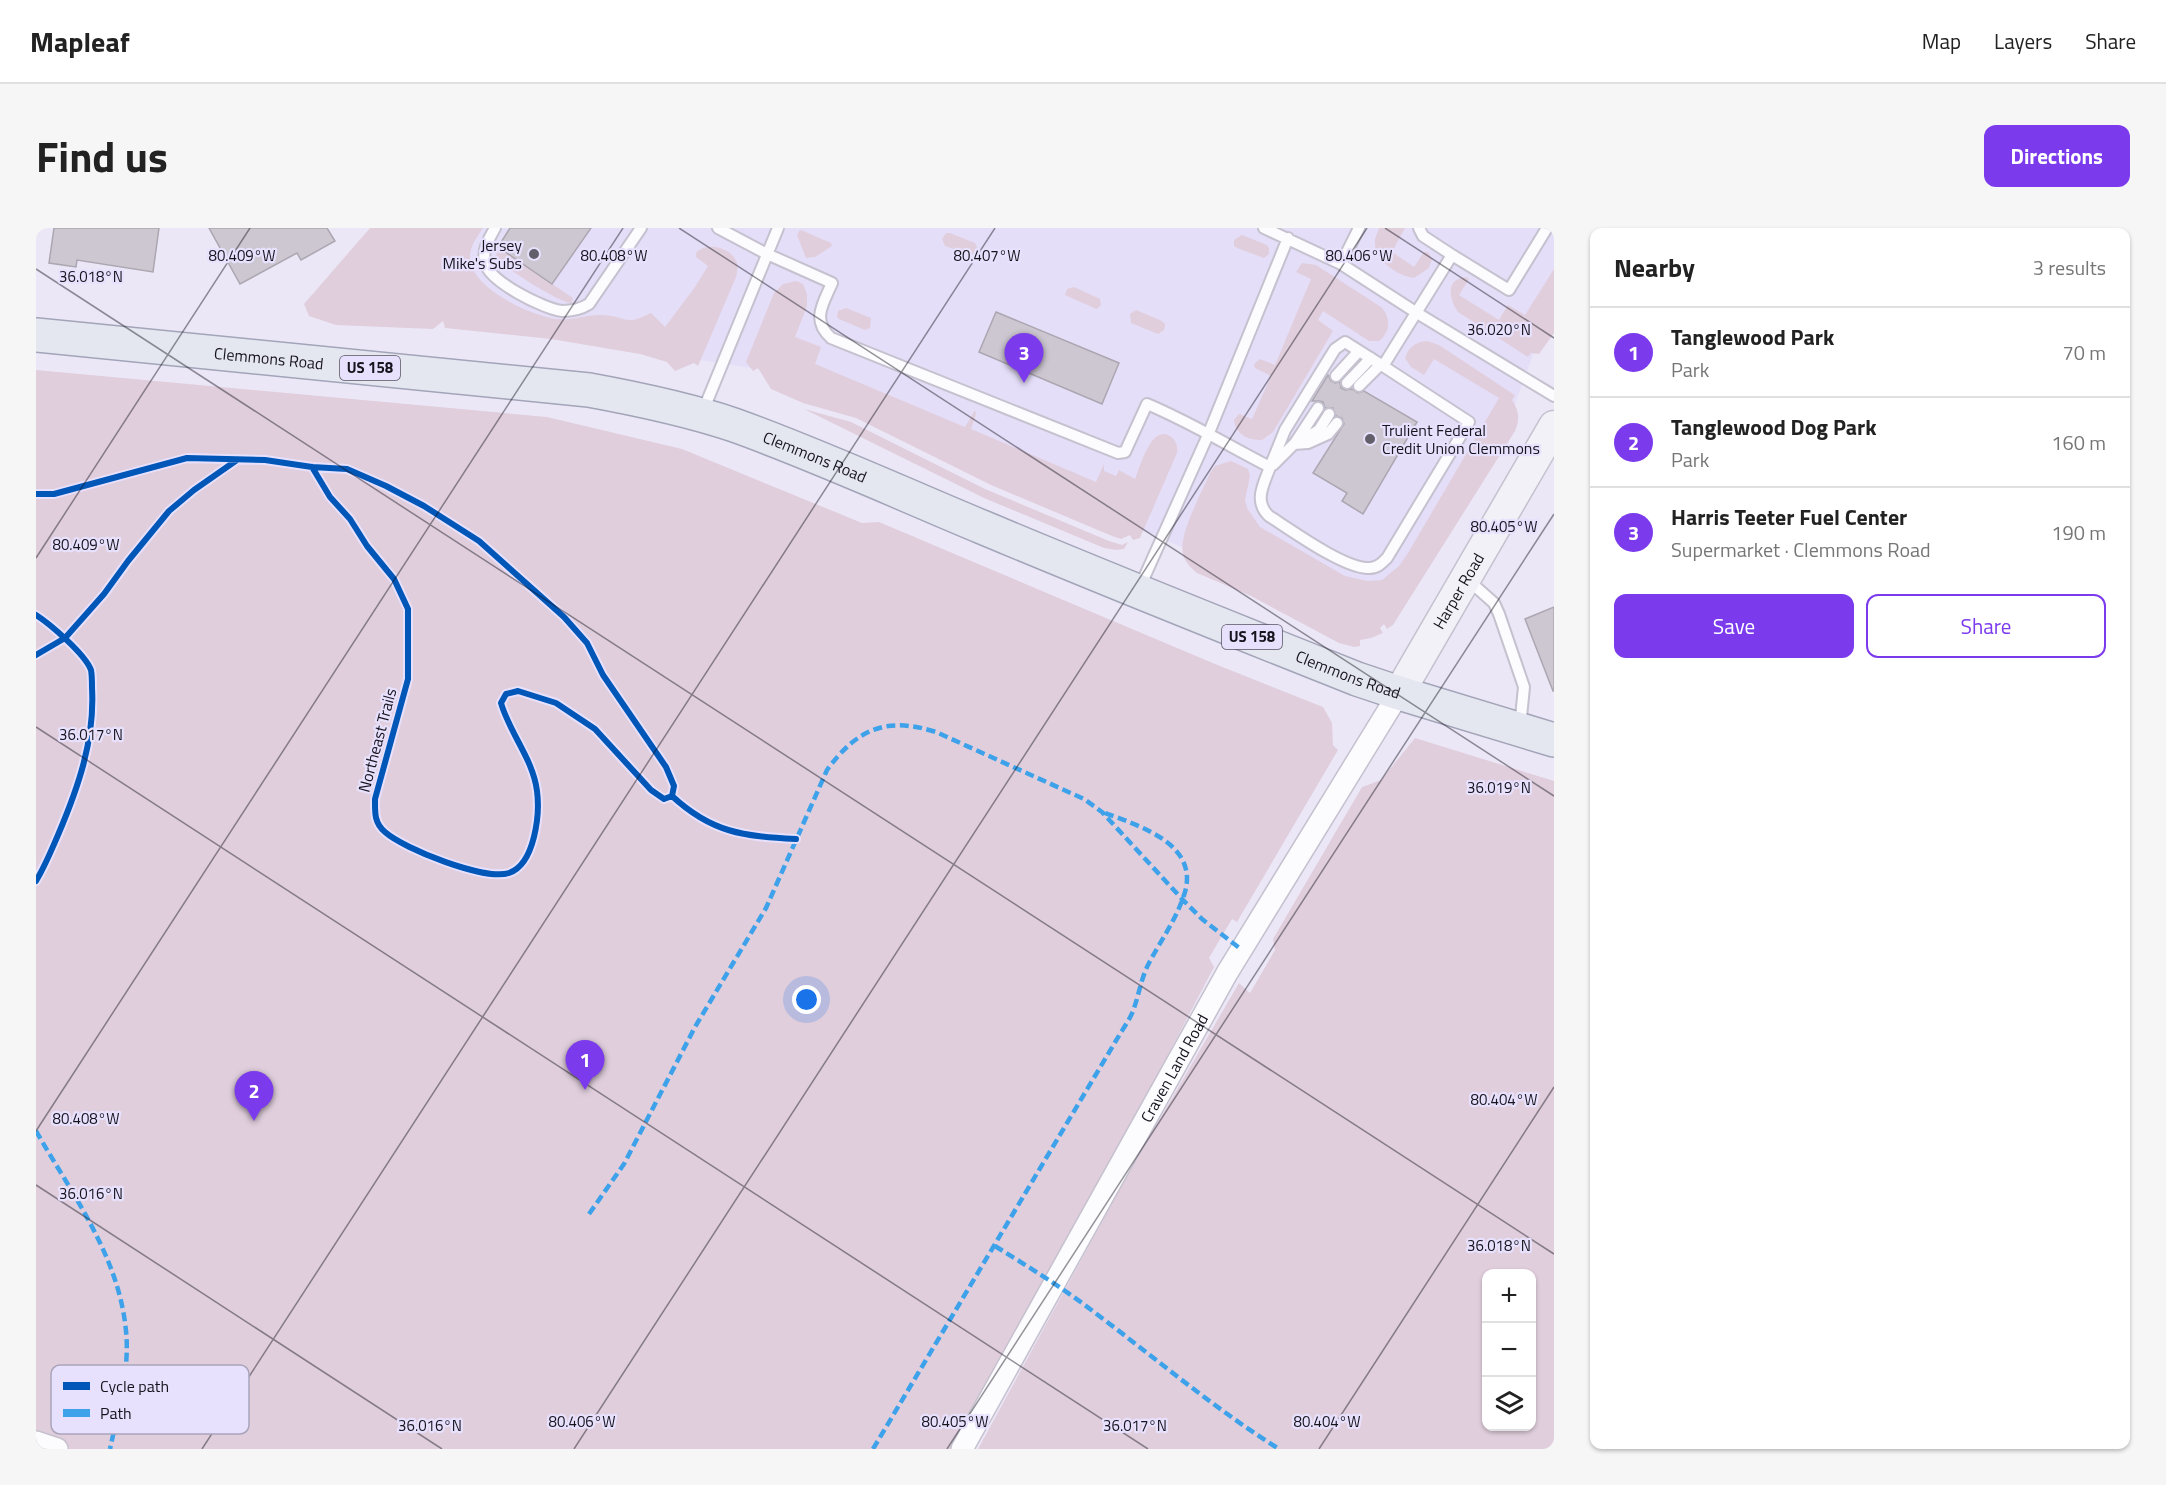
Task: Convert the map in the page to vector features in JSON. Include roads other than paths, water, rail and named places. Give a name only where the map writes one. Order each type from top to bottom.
[{"type":"main road","name":"Clemmons Road","points":[[36,335],[588,390],[644,400],[701,415],[734,425],[832,464],[1138,592],[1357,679],[1554,740]]},
{"type":"main road","name":"Harper Road","points":[[1399,693],[1554,426]]},
{"type":"street","name":"Craven Land Road","points":[[962,1449],[1227,973],[1399,693]]},
{"type":"street","points":[[36,1443],[57,1449]]},
{"type":"lane","points":[[495,228],[484,250],[487,267],[499,279],[538,303],[559,310],[582,308],[589,304],[641,228]]},
{"type":"lane","points":[[718,228],[766,254],[832,282],[819,319],[823,330],[831,338],[1118,453],[1125,452],[1148,404],[1186,421],[1270,467]]},
{"type":"lane","points":[[701,415],[778,228]]},
{"type":"lane","points":[[1264,228],[1341,264],[1554,396]]},
{"type":"lane","points":[[1341,264],[1359,228]]},
{"type":"lane","points":[[1419,228],[1423,236],[1509,290],[1547,228]]},
{"type":"lane","points":[[1138,592],[1208,435],[1288,238]]},
{"type":"lane","points":[[1359,386],[1382,365],[1452,255]]},
{"type":"lane","points":[[1345,342],[1382,365],[1469,422],[1387,558],[1381,565],[1369,568],[1342,560],[1269,516],[1263,511],[1260,498],[1285,430],[1335,349],[1345,342]]},
{"type":"lane","points":[[1336,376],[1359,351]]},
{"type":"lane","points":[[1347,383],[1371,358]]},
{"type":"lane","points":[[1270,467],[1294,444],[1318,408]]},
{"type":"lane","points":[[1294,444],[1319,430],[1329,414]]},
{"type":"lane","points":[[1294,444],[1308,443],[1328,434],[1337,423]]},
{"type":"lane","points":[[1466,577],[1494,603],[1499,614],[1524,687],[1520,729]]},
{"type":"place","name":"Jersey Mike's Subs","points":[[534,254]]},
{"type":"place","name":"Harris Teeter Fuel Center","points":[[1024,383]]},
{"type":"place","name":"Trulient Federal Credit Union Clemmons","points":[[1370,439]]},
{"type":"place","name":"Tanglewood Park","points":[[585,1090]]},
{"type":"place","name":"Tanglewood Dog Park","points":[[254,1121]]}]
